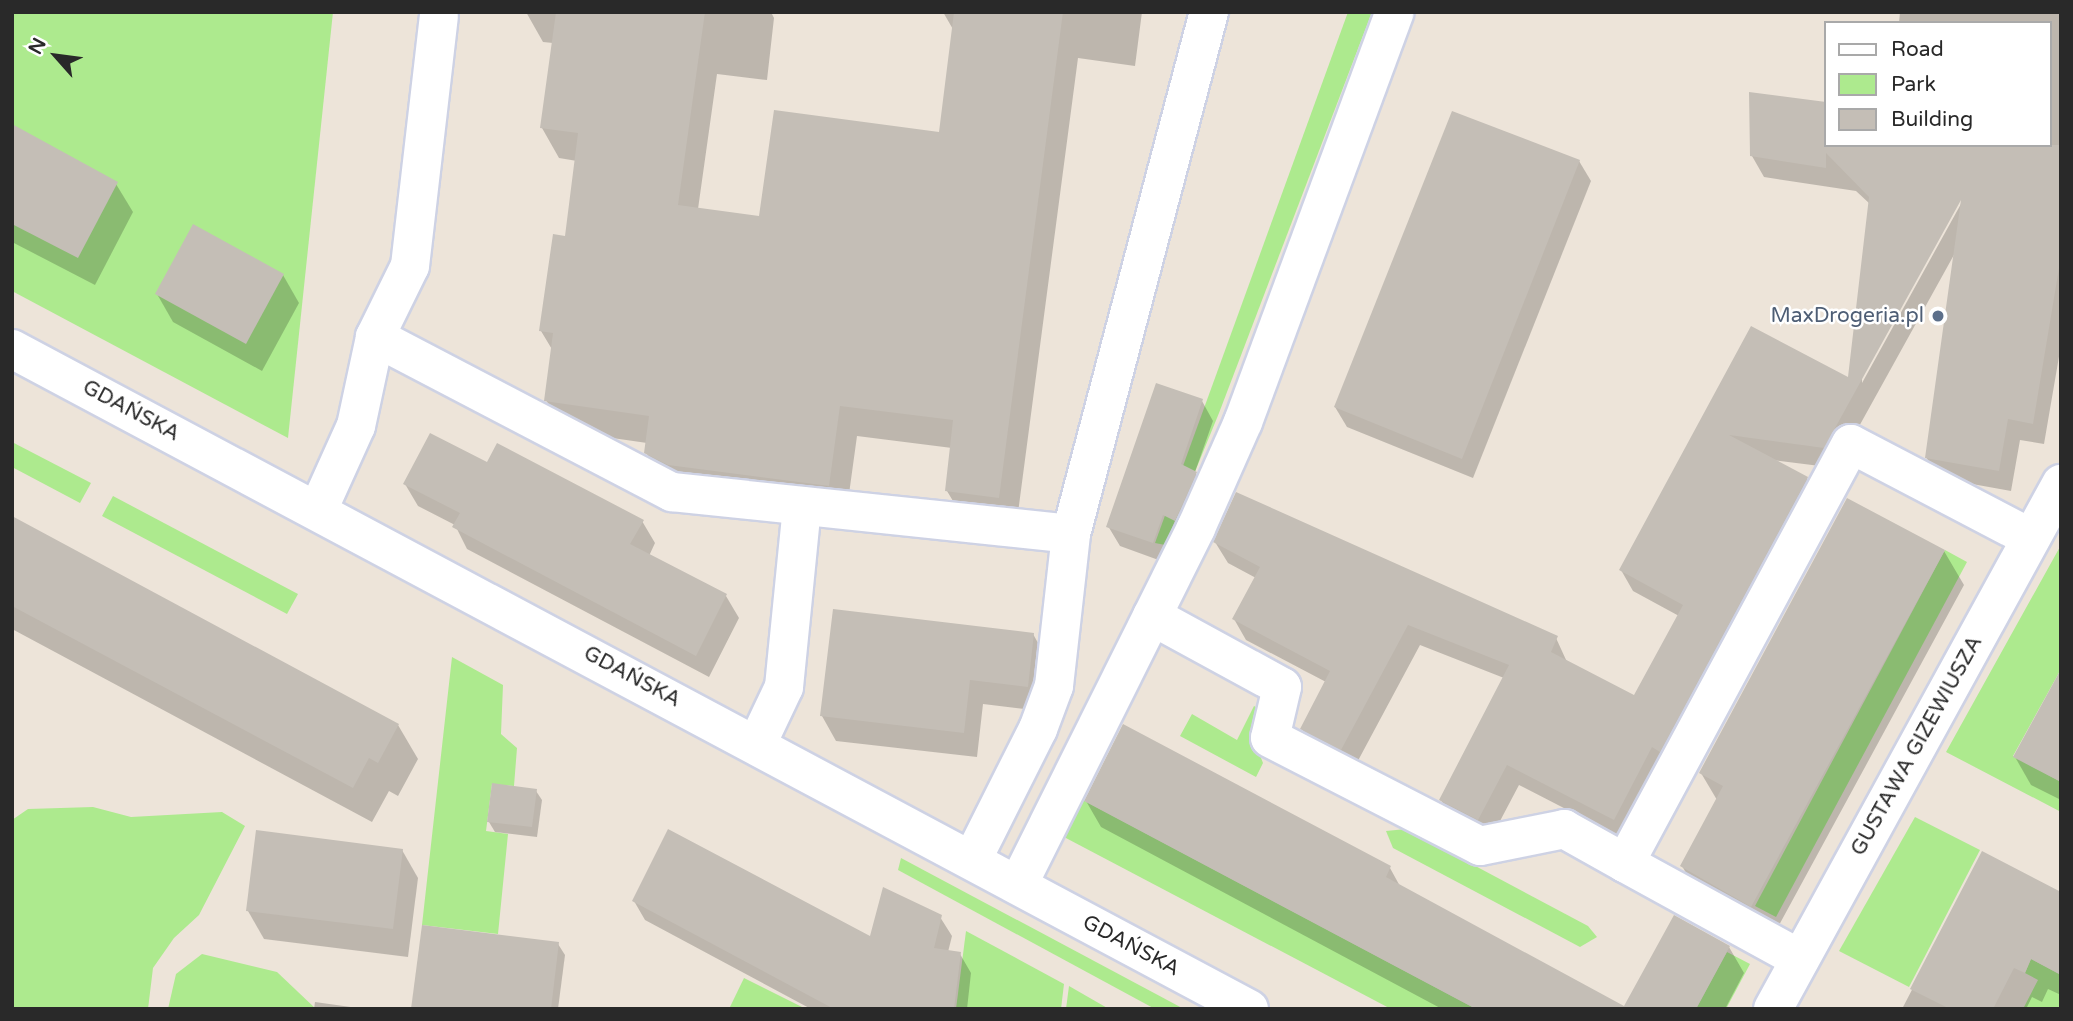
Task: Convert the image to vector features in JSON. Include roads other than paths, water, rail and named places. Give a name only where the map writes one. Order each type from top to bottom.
[{"type":"street","points":[[972,860],[1038,729],[1054,686],[1072,534],[1209,12]]},
{"type":"street","points":[[1018,886],[1152,616],[1243,422],[1395,12]]},
{"type":"street","points":[[318,510],[356,426],[375,337],[410,266],[439,18]]},
{"type":"street","points":[[375,337],[672,492],[1072,534]]},
{"type":"street","name":"GDAŃSKA","points":[[12,349],[757,744],[1249,1009]]},
{"type":"street","points":[[1625,863],[1851,444],[2031,538]]},
{"type":"street","name":"GUSTAWA GIZEWIUSZA","points":[[1773,1009],[2061,484]]},
{"type":"street","points":[[757,744],[784,687],[802,506]]},
{"type":"street","points":[[1152,616],[1283,687],[1270,738],[1480,846],[1564,829],[1800,959]]},
{"type":"place","name":"MaxDrogeria.pl","points":[[1938,316]]}]
